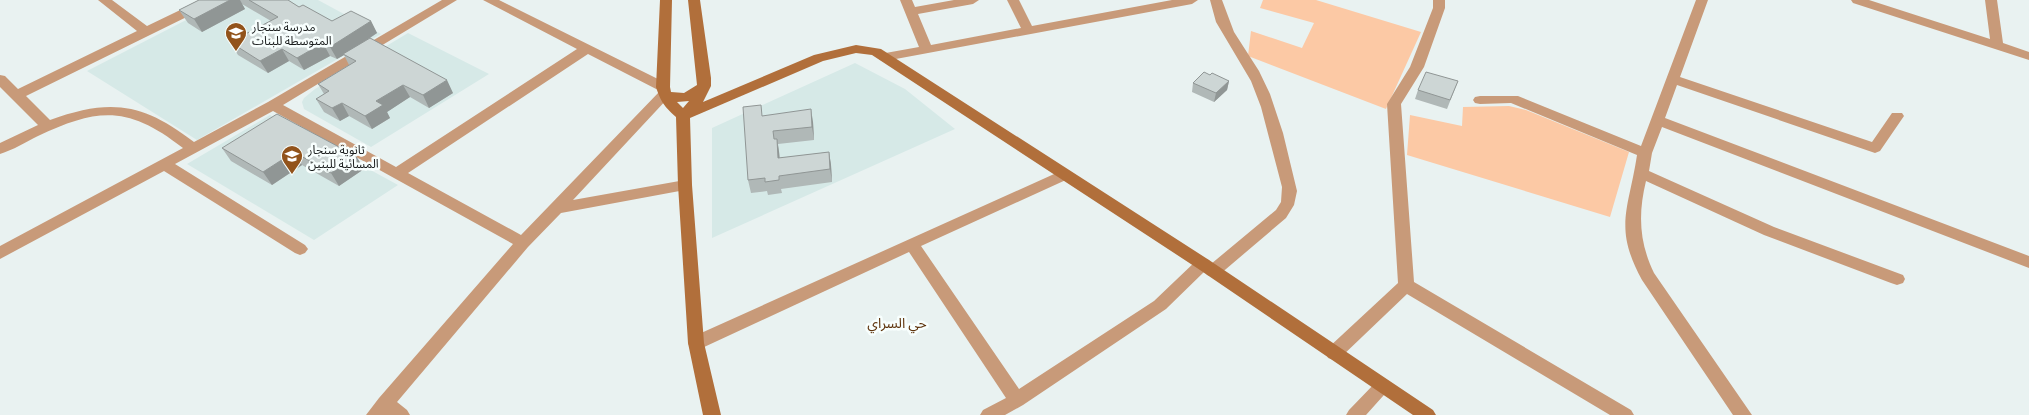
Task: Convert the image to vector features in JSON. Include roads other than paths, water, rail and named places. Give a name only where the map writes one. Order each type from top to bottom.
[{"type":"street","points":[[104,0],[146,32]]},
{"type":"street","points":[[17,96],[211,0]]},
{"type":"street","points":[[0,253],[273,105],[451,0]]},
{"type":"street","points":[[489,0],[664,90],[673,98],[685,98],[696,94],[704,86]]},
{"type":"street","points":[[666,0],[664,90],[675,110],[683,116]]},
{"type":"street","points":[[694,0],[704,86],[697,102],[683,116],[685,185],[696,343],[712,415]]},
{"type":"street","points":[[926,49],[909,6],[972,0]]},
{"type":"street","points":[[1013,0],[1028,30]]},
{"type":"street","points":[[885,57],[1028,30],[1129,5],[1192,0]]},
{"type":"street","points":[[989,415],[1017,400],[1160,305],[1281,214],[1288,205],[1290,197],[1274,126],[1267,104],[1258,81],[1225,30],[1216,0]]},
{"type":"street","points":[[1406,284],[1394,104],[1417,67],[1439,8],[1439,0]]},
{"type":"street","points":[[1702,0],[1645,153],[1643,174],[1634,203],[1635,242],[1640,261],[1648,276],[1743,415]]},
{"type":"street","points":[[1857,0],[2029,56]]},
{"type":"street","points":[[1992,0],[1997,45]]},
{"type":"street","points":[[397,173],[587,49]]},
{"type":"street","points":[[683,116],[794,68],[839,52],[864,49],[885,57],[1208,268],[1427,415]]},
{"type":"street","points":[[0,79],[48,126]]},
{"type":"street","points":[[1673,80],[1875,148],[1897,116]]},
{"type":"street","points":[[401,415],[380,409],[523,243],[664,90]]},
{"type":"street","points":[[1480,100],[1513,98],[1645,153]]},
{"type":"street","points":[[273,105],[523,243]]},
{"type":"street","points":[[0,149],[66,119],[98,112],[132,113],[154,121],[193,148]]},
{"type":"street","points":[[1658,120],[2029,262]]},
{"type":"street","points":[[164,164],[300,249]]},
{"type":"street","points":[[1643,174],[1769,231],[1897,279]]},
{"type":"street","points":[[696,343],[1063,175]]},
{"type":"street","points":[[557,208],[685,185]]},
{"type":"street","points":[[912,245],[1017,400]]},
{"type":"street","points":[[1334,353],[1406,284]]},
{"type":"street","points":[[1406,284],[1625,415]]},
{"type":"street","points":[[1355,415],[1383,386]]},
{"type":"place","name":"مدرسة سنجار المتوسطة للبنات","points":[[236,52]]},
{"type":"place","name":"ثانوية سنجار المسائية للبنين","points":[[292,175]]},
{"type":"district","name":"حي السراي","points":[[897,322]]}]
